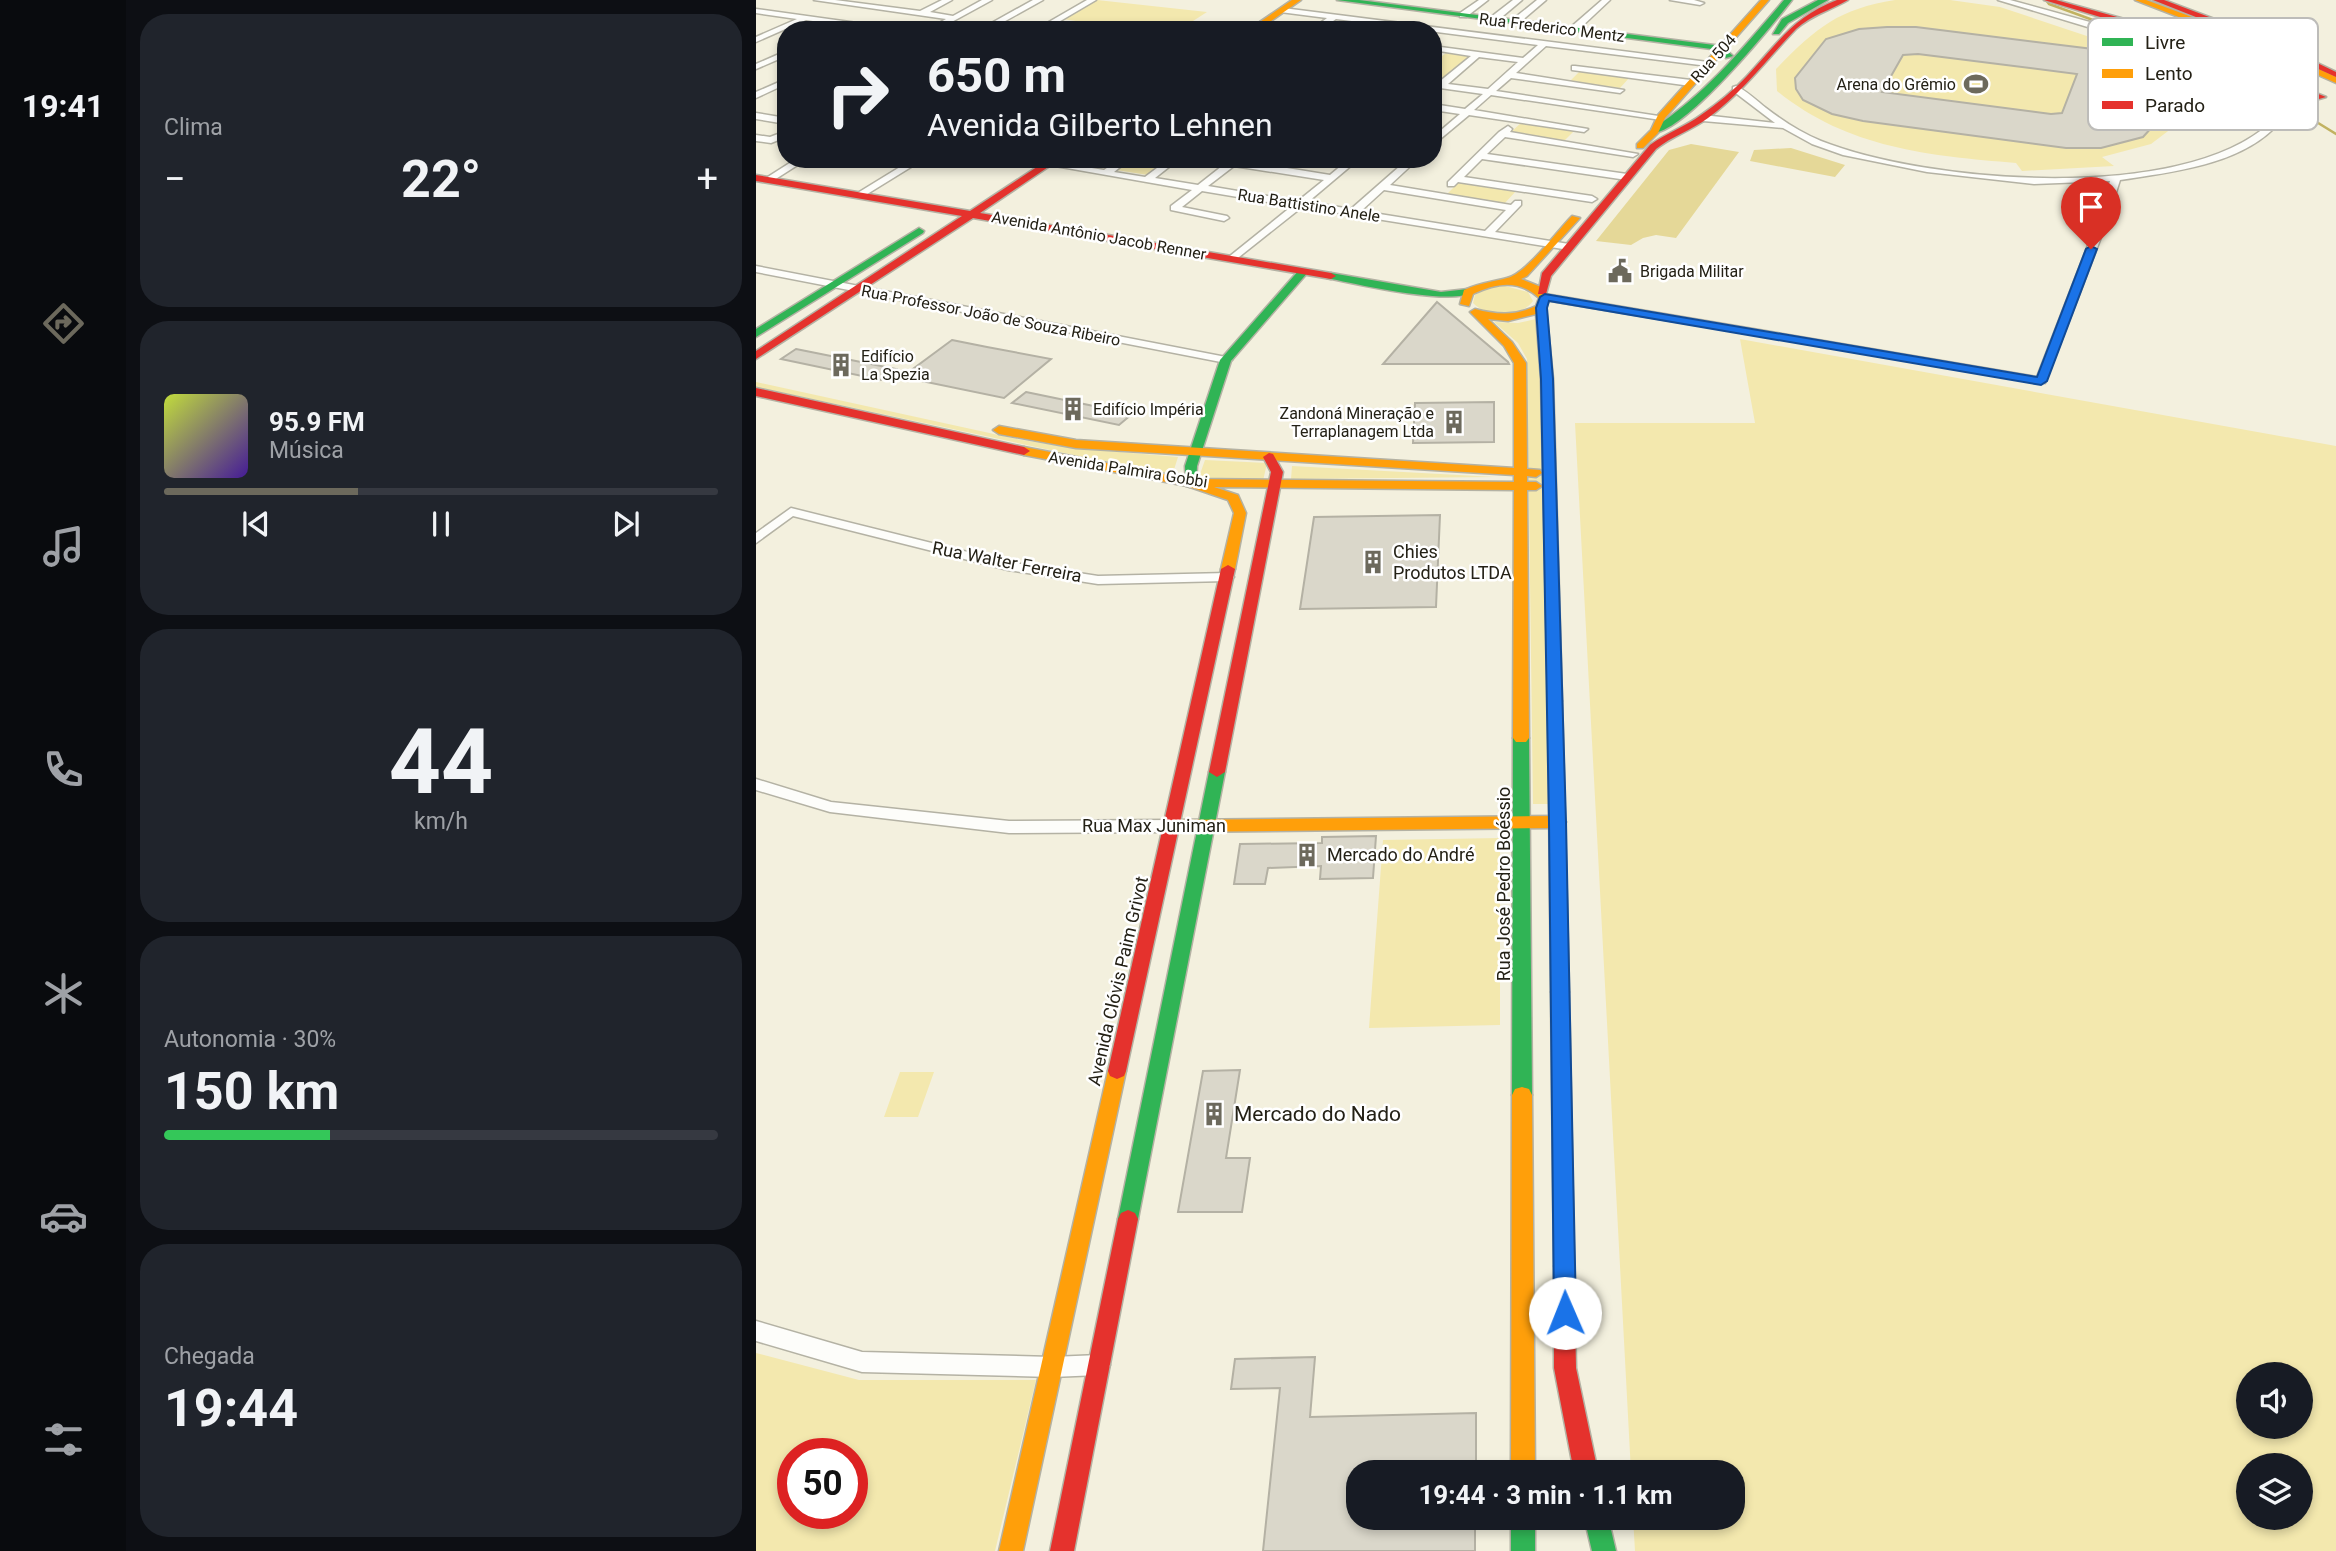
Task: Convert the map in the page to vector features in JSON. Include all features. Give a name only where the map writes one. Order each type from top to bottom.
[{"type":"main road","points":[[1265,21],[1297,0]]},
{"type":"main road","name":"Rua Frederico Mentz","points":[[1341,0],[1574,29],[1726,52]]},
{"type":"main road","name":"Rua 504","points":[[1620,176],[1691,83],[1708,64],[1726,52],[1765,0]]},
{"type":"main road","points":[[1778,0],[1726,52],[1714,73],[1727,81],[1748,80],[1795,26],[1822,8],[1843,0]]},
{"type":"main road","points":[[1648,139],[1667,136],[1703,118],[1727,81],[1788,0]]},
{"type":"main road","points":[[1648,139],[1727,81],[1785,21],[1824,0]]},
{"type":"main road","points":[[2048,0],[2113,18]]},
{"type":"main road","points":[[2092,0],[2143,18]]},
{"type":"main road","points":[[2119,0],[2166,18]]},
{"type":"main road","points":[[2139,0],[2190,18]]},
{"type":"main road","points":[[2157,0],[2204,18]]},
{"type":"main road","points":[[2318,68],[2336,77]]},
{"type":"main road","points":[[2318,70],[2336,77]]},
{"type":"main road","points":[[756,356],[1044,168]]},
{"type":"main road","points":[[1510,281],[1523,274],[1592,199],[1620,176]]},
{"type":"main road","points":[[1584,1460],[1565,1368],[1558,822],[1543,299],[1546,275],[1582,232],[1620,176]]},
{"type":"main road","name":"Avenida Antônio Jacob Renner","points":[[762,179],[1441,295],[1468,292],[1488,283],[1510,281]]},
{"type":"main road","points":[[756,334],[951,210]]},
{"type":"main road","points":[[1565,229],[1582,232]]},
{"type":"main road","points":[[1190,483],[1191,466],[1226,360],[1304,271]]},
{"type":"main road","points":[[1510,281],[1526,284],[1543,299]]},
{"type":"main road","points":[[1468,292],[1464,298],[1472,311],[1512,318],[1524,316],[1543,299]]},
{"type":"main road","name":"Avenida Antônio Jacob Renner","points":[[1441,295],[1472,311]]},
{"type":"main road","name":"Rua José Pedro Boéssio","points":[[1472,311],[1508,344],[1520,363],[1523,1460]]},
{"type":"main road","name":"Avenida Palmira Gobbi","points":[[756,378],[1022,435],[1076,443],[1197,450],[1521,480]]},
{"type":"main road","name":"Avenida Palmira Gobbi","points":[[756,392],[1064,460],[1190,483],[1274,486],[1550,480]]},
{"type":"main road","points":[[1062,1551],[1277,472],[1269,457]]},
{"type":"main road","name":"Avenida Clóvis Paim Grivot","points":[[1011,1551],[1240,513],[1233,498],[1190,483]]},
{"type":"main road","name":"Rua Max Juniman","points":[[1172,826],[1558,822]]},
{"type":"main road","points":[[1523,1530],[1523,1551]]},
{"type":"main road","points":[[1599,1530],[1604,1551]]},
{"type":"street","points":[[818,0],[954,18]]},
{"type":"street","points":[[850,21],[895,0]]},
{"type":"street","points":[[921,14],[948,0]]},
{"type":"street","points":[[948,21],[988,0]]},
{"type":"street","points":[[1001,21],[1040,0]]},
{"type":"street","points":[[1055,21],[1092,0]]},
{"type":"street","points":[[1463,16],[1484,0]]},
{"type":"street","points":[[1494,19],[1518,0]]},
{"type":"street","points":[[1516,22],[1542,0]]},
{"type":"street","points":[[1574,29],[1606,0]]},
{"type":"street","points":[[1674,0],[1700,3]]},
{"type":"street","points":[[2002,0],[2088,24]]},
{"type":"street","points":[[756,11],[768,5]]},
{"type":"street","points":[[1283,9],[1372,21]]},
{"type":"street","points":[[756,11],[830,21]]},
{"type":"street","points":[[1328,21],[1335,16]]},
{"type":"street","points":[[799,21],[806,18]]},
{"type":"street","points":[[756,28],[776,31]]},
{"type":"street","points":[[756,40],[776,31]]},
{"type":"street","points":[[1442,31],[1708,64]]},
{"type":"street","points":[[1442,134],[1545,43]]},
{"type":"street","points":[[1562,82],[1595,50]]},
{"type":"street","points":[[1442,51],[1525,61]]},
{"type":"street","points":[[1442,81],[1478,54]]},
{"type":"street","points":[[756,67],[777,57]]},
{"type":"street","points":[[1575,68],[1691,83]]},
{"type":"street","points":[[1510,75],[1620,90]]},
{"type":"street","points":[[1569,144],[1634,76]]},
{"type":"street","points":[[1727,81],[1787,128],[1812,141],[1850,155],[2001,180],[2066,183],[2115,180],[2197,162],[2252,143],[2267,130]]},
{"type":"street","points":[[756,95],[777,85]]},
{"type":"street","points":[[1442,86],[1490,93],[1593,119],[1648,139]]},
{"type":"street","points":[[767,90],[777,92]]},
{"type":"street","points":[[1442,108],[1518,120],[1593,119]]},
{"type":"street","points":[[756,116],[777,120]]},
{"type":"street","points":[[1703,118],[1763,122],[1787,128]]},
{"type":"street","points":[[1439,196],[1518,120]]},
{"type":"street","points":[[1442,126],[1451,127]]},
{"type":"street","points":[[1502,134],[1569,144],[1648,139]]},
{"type":"street","points":[[756,138],[771,140],[777,138]]},
{"type":"street","points":[[1480,156],[1620,176]]},
{"type":"street","points":[[762,179],[785,168]]},
{"type":"street","points":[[861,194],[905,168]]},
{"type":"street","name":"Rua Battistino Anele","points":[[1082,168],[1569,247]]},
{"type":"street","points":[[1106,173],[1113,168]]},
{"type":"street","points":[[1148,179],[1163,168]]},
{"type":"street","points":[[1224,218],[1174,209],[1226,168]]},
{"type":"street","points":[[1270,168],[1332,178]]},
{"type":"street","points":[[1285,171],[1289,168]]},
{"type":"street","points":[[1234,258],[1344,168]]},
{"type":"street","points":[[1354,212],[1404,168]]},
{"type":"street","points":[[1457,179],[1592,199]]},
{"type":"street","points":[[1543,299],[2041,381],[2115,180]]},
{"type":"street","points":[[2066,183],[2088,190]]},
{"type":"street","points":[[1383,187],[1513,208]]},
{"type":"street","points":[[1488,233],[1531,190]]},
{"type":"street","points":[[2099,196],[2108,205]]},
{"type":"street","name":"Rua Professor João de Souza Ribeiro","points":[[756,270],[1226,360]]},
{"type":"street","name":"Rua Walter Ferreira","points":[[756,539],[791,512],[1008,566],[1085,578],[1227,577]]},
{"type":"street","name":"Rua Max Juniman","points":[[756,784],[830,807],[1009,827],[1172,826]]},
{"type":"street","points":[[756,1331],[862,1362],[1052,1367],[1099,1365]]},
{"type":"shaded area","points":[[1097,0],[1207,12],[1193,21],[1062,19]]},
{"type":"shaded area","name":"Arena do Grêmio","points":[[1895,0],[1950,0],[2000,7],[2088,36],[2088,130],[2169,130],[2151,144],[2102,157],[2114,166],[2022,171],[2016,163],[1921,152],[1860,137],[1804,110],[1777,91],[1776,69],[1803,42],[1829,22],[1875,4]]},
{"type":"shaded area","points":[[1446,53],[1470,56],[1442,80],[1442,56]]},
{"type":"shaded area","points":[[1581,70],[1630,77],[1620,88],[1570,81]]},
{"type":"shaded area","points":[[1522,122],[1575,130],[1564,141],[1510,133]]},
{"type":"shaded area","points":[[1691,144],[1739,152],[1676,238],[1656,235],[1631,245],[1596,241],[1669,150]]},
{"type":"shaded area","points":[[1791,148],[1845,165],[1835,177],[1750,161],[1754,150]]},
{"type":"shaded area","points":[[1119,168],[1158,168],[1148,175],[1116,170]]},
{"type":"shaded area","points":[[1460,181],[1517,190],[1504,204],[1446,195]]},
{"type":"shaded area","points":[[1505,286],[1528,292],[1533,301],[1521,311],[1504,314],[1487,311],[1473,303],[1475,295],[1487,288]]},
{"type":"shaded area","points":[[1540,318],[1552,804],[1533,804],[1527,359],[1518,343],[1494,322],[1518,323]]},
{"type":"shaded area","points":[[1740,339],[2336,446],[2336,1551],[1635,1551],[1634,1530],[1745,1530],[1745,1460],[1630,1460],[1575,423],[1755,423]]},
{"type":"shaded area","points":[[756,382],[1022,440],[1073,448],[1178,457],[1172,476],[756,387]]},
{"type":"shaded area","points":[[1205,460],[1267,463],[1263,481],[1209,481],[1199,477]]},
{"type":"shaded area","points":[[1292,466],[1496,477],[1291,479]]},
{"type":"shaded area","points":[[1500,838],[1500,1025],[1369,1028],[1383,840]]},
{"type":"shaded area","points":[[900,1072],[934,1072],[918,1117],[884,1117]]},
{"type":"shaded area","points":[[756,1353],[859,1380],[1036,1380],[995,1551],[756,1551]]},
{"type":"building","name":"Arena do Grêmio","points":[[1916,27],[2088,48],[2088,130],[2149,130],[2143,137],[2101,148],[2066,148],[1863,121],[1832,114],[1803,100],[1796,89],[1795,78],[1826,39],[1859,29]],"holes":[[[1918,54],[2077,74],[2062,113],[2051,114],[1882,92],[1903,55]]]},
{"type":"building","points":[[1437,302],[1508,362],[1509,364],[1383,364]]},
{"type":"building","points":[[952,340],[1051,359],[1004,398],[902,377]]},
{"type":"building","name":"Edifício La Spezia","points":[[796,349],[896,369],[881,380],[781,359]]},
{"type":"building","name":"Edifício Impéria","points":[[1026,392],[1132,414],[1119,425],[1012,403]]},
{"type":"building","name":"Zandoná Mineração e Terraplanagem Ltda","points":[[1494,402],[1494,442],[1413,443],[1415,403]]},
{"type":"building","name":"Chies Produtos LTDA","points":[[1440,515],[1436,607],[1300,609],[1314,517]]},
{"type":"building","name":"Mercado do André","points":[[1376,836],[1373,878],[1320,879],[1321,866],[1268,868],[1265,884],[1234,884],[1240,844],[1322,843],[1322,837]]},
{"type":"building","name":"Mercado do Nado","points":[[1240,1070],[1226,1158],[1250,1158],[1242,1212],[1178,1212],[1203,1071]]},
{"type":"building","points":[[1315,1357],[1310,1417],[1476,1413],[1476,1460],[1346,1460],[1346,1530],[1475,1530],[1475,1551],[1263,1551],[1280,1388],[1231,1389],[1235,1359]]},
{"type":"waterway","points":[[2046,0],[2049,4],[2088,18]]},
{"type":"waterway","points":[[2318,123],[2336,134]]},
{"type":"traffic: fast","points":[[1341,0],[1722,48],[1729,56]]},
{"type":"traffic: fast","points":[[1655,131],[1675,119],[1710,88],[1743,54],[1788,0]]},
{"type":"traffic: fast","points":[[1776,32],[1785,21],[1824,0]]},
{"type":"traffic: fast","points":[[756,334],[919,231]]},
{"type":"traffic: fast","points":[[1190,483],[1191,466],[1226,360],[1304,271]]},
{"type":"traffic: fast","points":[[1331,276],[1441,295],[1468,292]]},
{"type":"traffic: fast","points":[[1521,738],[1522,1095]]},
{"type":"traffic: fast","points":[[1128,1219],[1217,772]]},
{"type":"traffic: fast","points":[[1560,992],[1564,1266]]},
{"type":"traffic: fast","points":[[1523,1530],[1523,1551]]},
{"type":"traffic: fast","points":[[1599,1530],[1604,1551]]},
{"type":"traffic: slow","points":[[1266,21],[1297,0]]},
{"type":"traffic: slow","points":[[1640,146],[1655,131],[1661,117],[1765,0]]},
{"type":"traffic: slow","points":[[2139,0],[2187,18]]},
{"type":"traffic: slow","points":[[2318,72],[2336,80]]},
{"type":"traffic: slow","points":[[1510,281],[1523,274],[1575,218]]},
{"type":"traffic: slow","points":[[1465,304],[1468,292],[1488,284],[1508,281],[1528,285],[1545,297],[1541,308],[1517,317],[1475,312]]},
{"type":"traffic: slow","points":[[1541,308],[1547,379],[1555,701]]},
{"type":"traffic: slow","points":[[1476,313],[1508,344],[1520,363],[1521,738]]},
{"type":"traffic: slow","points":[[999,430],[1076,444],[1536,473]]},
{"type":"traffic: slow","points":[[1024,451],[1190,483],[1536,486]]},
{"type":"traffic: slow","points":[[1190,483],[1233,498],[1240,513],[1228,569]]},
{"type":"traffic: slow","points":[[1172,826],[1558,822]]},
{"type":"traffic: slow","points":[[1011,1551],[1117,1071]]},
{"type":"traffic: slow","points":[[1522,1095],[1523,1460]]},
{"type":"traffic: jam","points":[[1542,292],[1546,275],[1653,147],[1667,136],[1703,118],[1748,80],[1795,26],[1822,8],[1844,0]]},
{"type":"traffic: jam","points":[[2048,0],[2111,18]]},
{"type":"traffic: jam","points":[[2157,0],[2204,18]]},
{"type":"traffic: jam","points":[[2318,66],[2336,75]]},
{"type":"traffic: jam","points":[[2318,95],[2322,97]]},
{"type":"traffic: jam","points":[[756,356],[1042,168]]},
{"type":"traffic: jam","points":[[756,178],[1331,276]]},
{"type":"traffic: jam","points":[[756,392],[1024,451]]},
{"type":"traffic: jam","points":[[1217,772],[1277,472],[1269,457]]},
{"type":"traffic: jam","points":[[1117,1071],[1228,569]]},
{"type":"traffic: jam","points":[[1555,701],[1560,992]]},
{"type":"traffic: jam","points":[[1062,1551],[1128,1219]]},
{"type":"traffic: jam","points":[[1564,1266],[1565,1368],[1584,1460]]},
{"type":"place","name":"Arena do Grêmio","points":[[1976,84]]},
{"type":"place","name":"Brigada Militar","points":[[1620,271]]},
{"type":"place","name":"Edifício La Spezia","points":[[841,365]]},
{"type":"place","name":"Edifício Impéria","points":[[1073,409]]},
{"type":"place","name":"Zandoná Mineração e Terraplanagem Ltda","points":[[1454,422]]},
{"type":"place","name":"Chies Produtos LTDA","points":[[1373,562]]},
{"type":"place","name":"Mercado do André","points":[[1307,855]]},
{"type":"place","name":"Mercado do Nado","points":[[1214,1114]]},
{"type":"route","points":[[1565,1313],[1558,822],[1547,379],[1541,308],[1545,297],[2041,381],[2091,249]]}]
